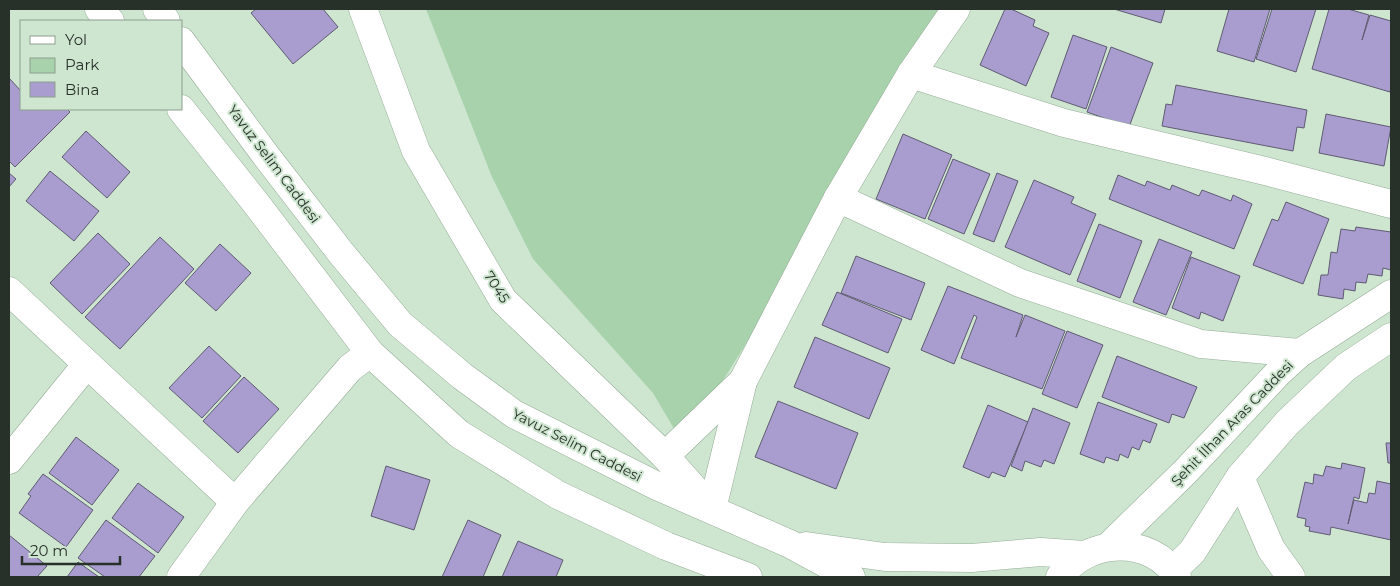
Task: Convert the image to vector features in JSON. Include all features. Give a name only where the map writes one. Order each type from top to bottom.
[{"type":"street","points":[[99,9],[109,20]]},
{"type":"street","points":[[157,9],[165,20]]},
{"type":"street","name":"7045","points":[[363,9],[416,151],[504,300],[665,456],[712,509]]},
{"type":"street","points":[[712,509],[743,381],[838,198],[911,74],[956,9]]},
{"type":"street","name":"Yavuz Selim Caddesi","points":[[182,42],[264,153],[400,324],[462,376],[514,414],[657,486],[790,544],[851,577]]},
{"type":"street","points":[[911,74],[1064,123],[1270,172],[1391,204]]},
{"type":"street","points":[[182,110],[255,202],[370,353],[459,434],[558,495],[666,546],[748,577]]},
{"type":"street","points":[[838,198],[1020,282],[1201,344],[1300,353]]},
{"type":"street","points":[[9,291],[234,502]]},
{"type":"street","name":"Şehit İlhan Aras Caddesi","points":[[1073,565],[1185,472],[1278,373],[1300,353],[1391,294]]},
{"type":"street","points":[[790,544],[885,557],[972,558],[1042,552],[1073,565],[1132,547],[1155,555],[1175,574],[1192,552],[1240,478],[1287,423],[1346,367],[1391,337]]},
{"type":"street","points":[[181,577],[234,502],[350,368],[370,353]]},
{"type":"street","points":[[9,460],[87,364]]},
{"type":"street","points":[[665,456],[743,381]]},
{"type":"street","points":[[1240,478],[1271,549],[1291,577]]},
{"type":"green space","points":[[426,9],[956,9],[683,444],[653,393],[533,259],[492,177]]},
{"type":"building","points":[[256,9],[323,9],[338,27],[293,64],[251,13]]},
{"type":"building","points":[[1005,9],[1011,9],[1035,20],[1033,26],[1049,33],[1026,86],[980,65]]},
{"type":"building","points":[[1114,9],[1165,9],[1161,23]]},
{"type":"building","points":[[1229,9],[1270,9],[1254,62],[1217,51]]},
{"type":"building","points":[[1272,9],[1316,9],[1296,72],[1256,59]]},
{"type":"building","points":[[1329,9],[1348,9],[1369,15],[1362,40],[1370,15],[1391,21],[1390,92],[1312,69]]},
{"type":"building","points":[[1073,35],[1107,47],[1086,109],[1051,97]]},
{"type":"building","points":[[1111,47],[1153,63],[1129,127],[1087,112]]},
{"type":"building","points":[[9,78],[20,90],[20,110],[68,110],[70,112],[15,167],[9,161]]},
{"type":"building","points":[[1176,85],[1307,110],[1304,128],[1297,127],[1293,151],[1162,126],[1166,104],[1172,105]]},
{"type":"building","points":[[1326,114],[1391,127],[1384,166],[1319,153]]},
{"type":"building","points":[[86,131],[130,172],[107,198],[62,157]]},
{"type":"building","points":[[903,134],[952,155],[925,219],[876,199]]},
{"type":"building","points":[[953,159],[990,174],[964,234],[928,219]]},
{"type":"building","points":[[50,171],[99,211],[74,241],[26,201]]},
{"type":"building","points":[[9,173],[16,179],[9,187]]},
{"type":"building","points":[[997,173],[1018,181],[994,242],[973,234]]},
{"type":"building","points":[[1118,175],[1145,186],[1147,181],[1170,190],[1172,185],[1199,196],[1202,190],[1231,201],[1233,195],[1252,204],[1234,249],[1109,199]]},
{"type":"building","points":[[1034,180],[1074,197],[1071,203],[1096,214],[1070,275],[1005,247]]},
{"type":"building","points":[[1286,202],[1329,219],[1303,284],[1253,265],[1272,219],[1278,221]]},
{"type":"building","points":[[1099,224],[1142,241],[1120,298],[1077,281]]},
{"type":"building","points":[[1356,227],[1391,232],[1391,270],[1383,268],[1382,276],[1368,274],[1366,283],[1356,282],[1355,291],[1344,289],[1343,299],[1318,295],[1321,275],[1328,275],[1331,252],[1337,253],[1341,229],[1355,231]]},
{"type":"building","points":[[98,233],[130,264],[82,314],[50,283]]},
{"type":"building","points":[[160,237],[194,269],[120,349],[85,317]]},
{"type":"building","points":[[1159,239],[1192,252],[1166,315],[1133,302]]},
{"type":"building","points":[[220,244],[251,273],[216,311],[185,283]]},
{"type":"building","points":[[856,256],[925,283],[911,320],[841,293]]},
{"type":"building","points":[[1191,257],[1240,276],[1223,321],[1201,312],[1199,319],[1172,308]]},
{"type":"building","points":[[948,286],[1023,315],[1016,337],[1025,315],[1065,331],[1042,389],[961,358],[977,317],[974,315],[954,364],[921,350]]},
{"type":"building","points":[[837,292],[902,319],[888,353],[822,325]]},
{"type":"building","points":[[1067,331],[1103,345],[1077,408],[1042,394]]},
{"type":"building","points":[[815,337],[890,368],[869,419],[794,387]]},
{"type":"building","points":[[209,346],[241,376],[202,418],[169,388]]},
{"type":"building","points":[[1117,356],[1197,387],[1184,418],[1172,414],[1169,423],[1102,397]]},
{"type":"building","points":[[244,377],[279,409],[238,453],[203,421]]},
{"type":"building","points":[[778,401],[858,433],[836,489],[755,457]]},
{"type":"building","points":[[1098,402],[1157,424],[1150,443],[1143,440],[1139,450],[1132,447],[1128,458],[1120,454],[1118,461],[1106,457],[1104,463],[1080,454]]},
{"type":"building","points":[[988,405],[1028,422],[1005,477],[992,472],[989,478],[963,467]]},
{"type":"building","points":[[1033,408],[1070,423],[1054,464],[1044,460],[1041,467],[1025,461],[1022,471],[1011,466]]},
{"type":"building","points":[[76,437],[119,470],[92,505],[49,473]]},
{"type":"building","points":[[1386,443],[1391,443],[1391,463],[1388,463]]},
{"type":"building","points":[[1342,463],[1365,468],[1359,499],[1354,497],[1348,524],[1354,500],[1367,503],[1369,493],[1375,494],[1377,481],[1391,484],[1391,540],[1331,527],[1330,535],[1309,531],[1310,527],[1305,526],[1306,519],[1297,517],[1305,482],[1313,484],[1314,474],[1323,476],[1326,466],[1341,469]]},
{"type":"building","points":[[386,466],[430,480],[414,530],[371,516]]},
{"type":"building","points":[[43,474],[93,510],[66,547],[19,513],[31,496],[28,494]]},
{"type":"building","points":[[138,483],[184,517],[158,553],[112,518]]},
{"type":"building","points":[[106,520],[155,556],[139,577],[105,577],[78,558]]},
{"type":"building","points":[[468,520],[501,535],[483,577],[442,577]]},
{"type":"building","points":[[9,535],[47,566],[37,577],[9,577]]},
{"type":"building","points":[[518,541],[563,560],[556,577],[502,577]]},
{"type":"building","points":[[78,562],[99,577],[67,577]]}]
